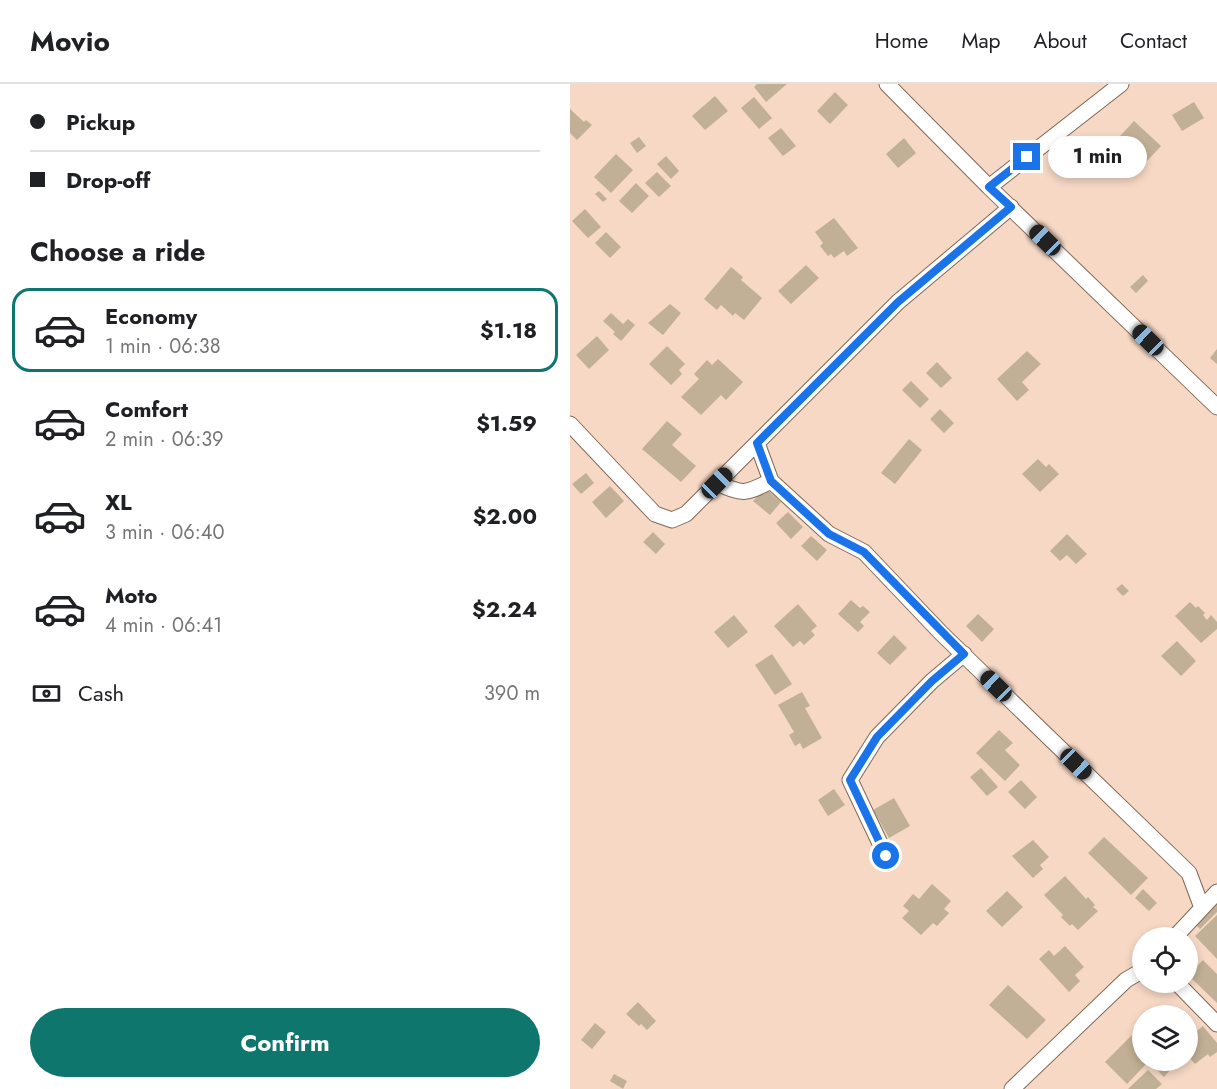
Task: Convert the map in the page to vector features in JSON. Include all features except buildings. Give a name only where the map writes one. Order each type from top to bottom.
[{"type":"street","points":[[886,84],[1217,407]]},
{"type":"street","points":[[989,187],[1121,84]]},
{"type":"street","points":[[570,424],[655,514],[672,520],[686,514],[898,302],[1011,207]]},
{"type":"street","points":[[757,443],[771,481],[829,534],[864,552],[964,654],[1189,873],[1202,908]]},
{"type":"street","points":[[717,483],[749,493],[771,481]]},
{"type":"street","points":[[886,856],[850,780],[877,737],[932,681],[964,654]]},
{"type":"street","points":[[1184,927],[1217,892]]},
{"type":"street","points":[[1012,1089],[1125,980],[1132,976]]},
{"type":"street","points":[[1187,993],[1217,1024]]},
{"type":"route","points":[[886,856],[850,780],[877,737],[932,681],[964,654],[864,552],[829,534],[771,481],[757,443],[898,302],[1011,207],[989,187],[1027,157]]}]
